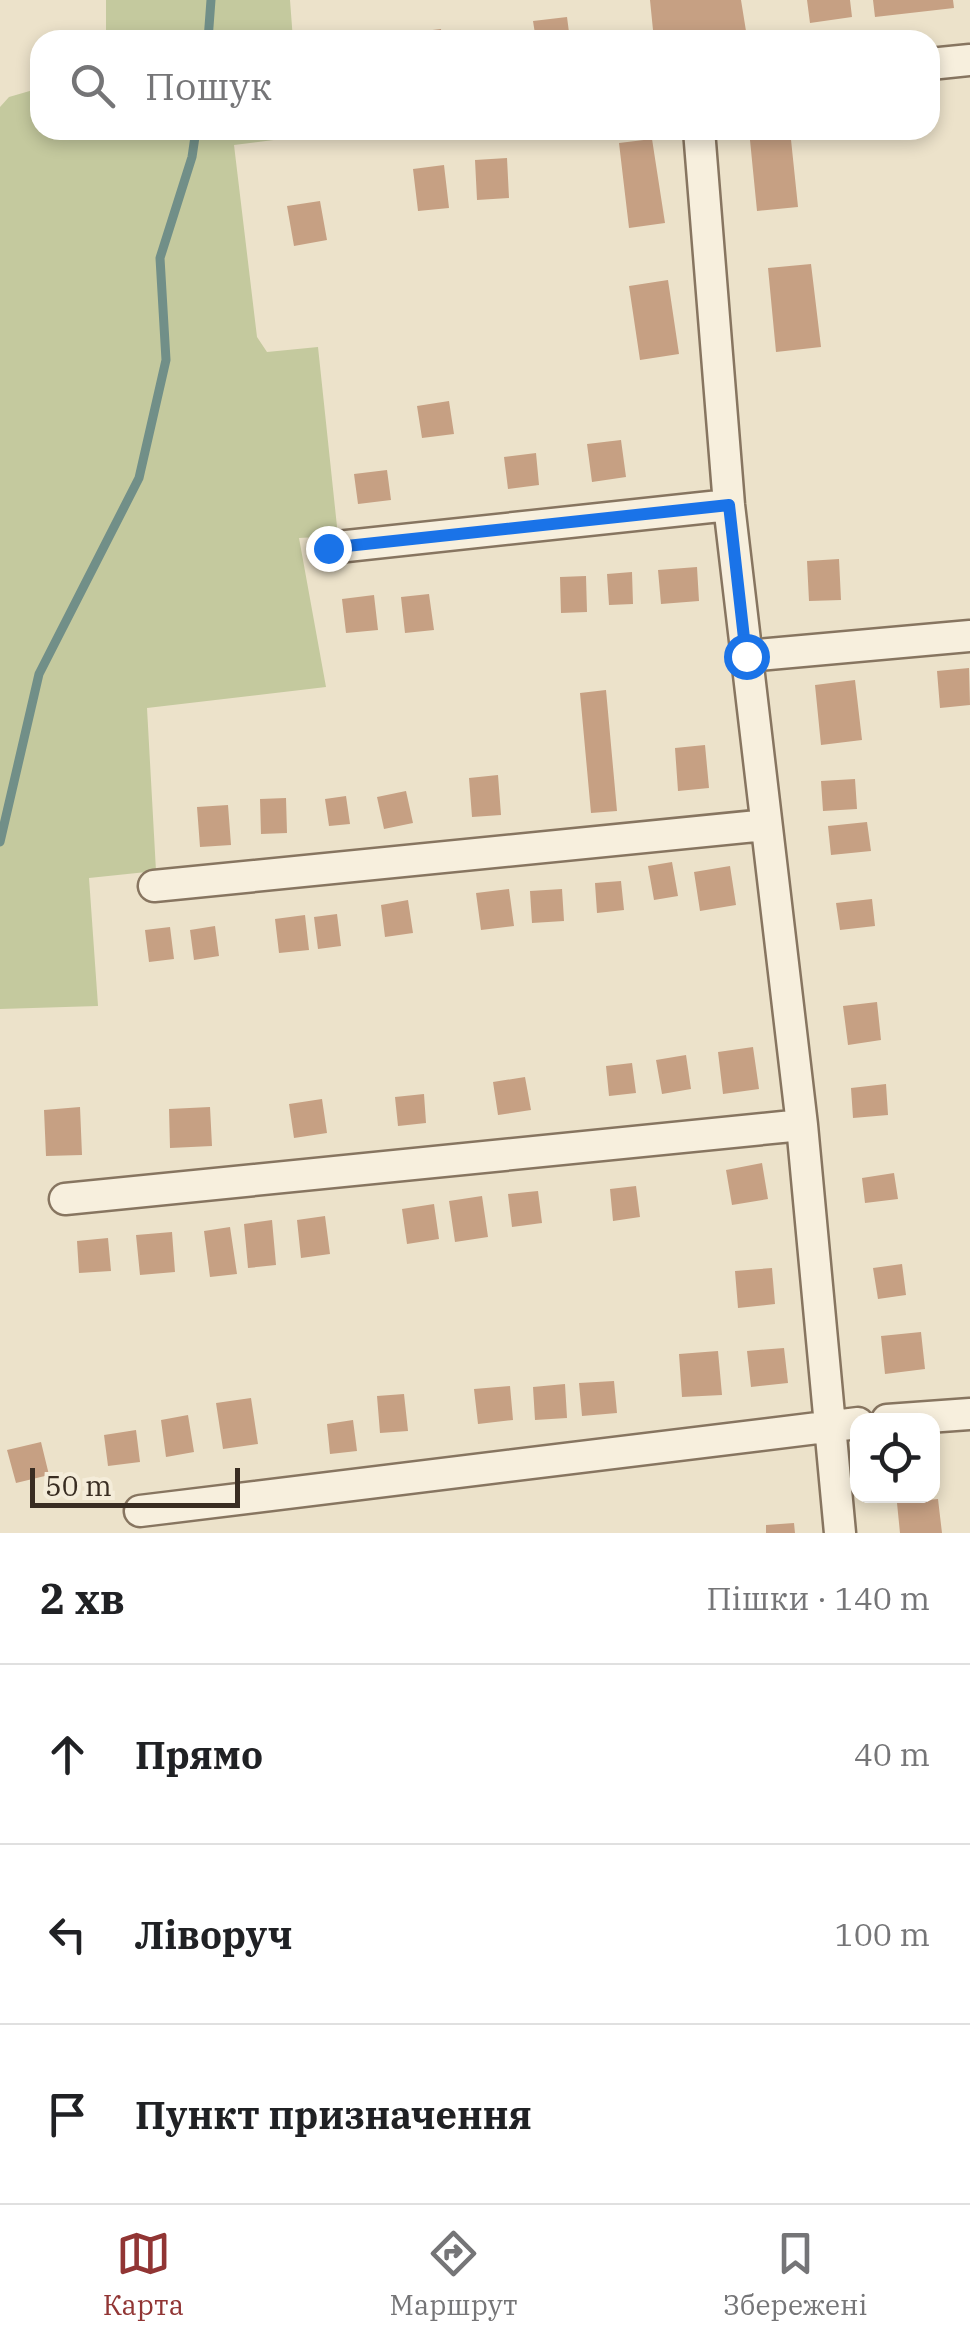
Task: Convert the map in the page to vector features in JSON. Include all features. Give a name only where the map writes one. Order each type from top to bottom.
[{"type":"street","points":[[940,63],[970,60]]},
{"type":"street","points":[[699,140],[729,505],[746,656],[802,1125],[845,1424],[840,1533]]},
{"type":"street","points":[[328,548],[729,505]]},
{"type":"street","points":[[746,656],[970,636]]},
{"type":"street","points":[[154,886],[766,825]]},
{"type":"street","points":[[66,1199],[802,1125]]},
{"type":"street","points":[[940,1416],[970,1414]]},
{"type":"street","points":[[140,1511],[845,1424]]},
{"type":"green space","points":[[106,0],[290,0],[292,30],[106,30]]},
{"type":"green space","points":[[30,91],[30,140],[273,140],[234,145],[257,337],[267,352],[318,347],[338,536],[299,538],[326,687],[147,708],[156,871],[89,878],[98,1006],[0,1009],[0,107],[9,97]]},
{"type":"building","points":[[650,0],[741,0],[746,30],[653,30]]},
{"type":"building","points":[[807,0],[850,0],[852,17],[810,23]]},
{"type":"building","points":[[873,0],[953,0],[954,8],[875,17]]},
{"type":"building","points":[[567,17],[569,30],[534,30],[533,21]]},
{"type":"building","points":[[652,140],[665,223],[629,228],[619,143]]},
{"type":"building","points":[[750,140],[791,140],[798,207],[757,211]]},
{"type":"building","points":[[507,158],[509,198],[477,200],[475,160]]},
{"type":"building","points":[[444,165],[449,208],[418,211],[413,169]]},
{"type":"building","points":[[320,201],[327,240],[294,246],[287,206]]},
{"type":"building","points":[[811,264],[821,347],[776,352],[768,268]]},
{"type":"building","points":[[668,280],[679,354],[640,360],[629,286]]},
{"type":"building","points":[[449,401],[454,434],[422,438],[417,406]]},
{"type":"building","points":[[621,440],[626,477],[592,482],[587,444]]},
{"type":"building","points":[[536,453],[539,485],[508,489],[504,457]]},
{"type":"building","points":[[387,470],[391,500],[358,504],[354,474]]},
{"type":"building","points":[[839,559],[841,600],[809,601],[807,561]]},
{"type":"building","points":[[697,567],[699,601],[661,604],[658,570]]},
{"type":"building","points":[[632,572],[633,604],[609,605],[607,574]]},
{"type":"building","points":[[586,576],[587,612],[561,613],[560,577]]},
{"type":"building","points":[[429,594],[434,630],[405,633],[401,597]]},
{"type":"building","points":[[374,595],[378,630],[346,633],[342,599]]},
{"type":"building","points":[[969,668],[970,705],[940,708],[937,671]]},
{"type":"building","points":[[855,680],[862,740],[821,745],[815,685]]},
{"type":"building","points":[[606,690],[617,811],[591,813],[580,693]]},
{"type":"building","points":[[705,745],[709,788],[678,791],[675,748]]},
{"type":"building","points":[[498,775],[501,815],[472,817],[469,778]]},
{"type":"building","points":[[855,779],[857,809],[823,811],[821,781]]},
{"type":"building","points":[[406,791],[413,823],[384,829],[377,797]]},
{"type":"building","points":[[346,796],[350,824],[329,826],[325,799]]},
{"type":"building","points":[[286,798],[287,833],[261,834],[260,799]]},
{"type":"building","points":[[228,805],[231,845],[200,847],[197,807]]},
{"type":"building","points":[[867,822],[871,851],[831,855],[828,826]]},
{"type":"building","points":[[672,862],[678,896],[654,900],[648,866]]},
{"type":"building","points":[[730,866],[736,905],[700,911],[694,872]]},
{"type":"building","points":[[621,881],[624,910],[597,913],[595,883]]},
{"type":"building","points":[[509,889],[514,926],[481,930],[476,893]]},
{"type":"building","points":[[562,889],[564,921],[532,923],[530,891]]},
{"type":"building","points":[[872,899],[875,926],[840,930],[836,903]]},
{"type":"building","points":[[408,900],[413,933],[385,937],[381,905]]},
{"type":"building","points":[[337,914],[341,946],[318,949],[314,917]]},
{"type":"building","points":[[305,915],[309,950],[279,953],[275,919]]},
{"type":"building","points":[[215,926],[219,956],[194,960],[190,930]]},
{"type":"building","points":[[170,927],[174,959],[149,962],[145,930]]},
{"type":"building","points":[[877,1002],[881,1040],[848,1045],[843,1006]]},
{"type":"building","points":[[753,1047],[759,1089],[723,1094],[718,1052]]},
{"type":"building","points":[[686,1055],[691,1089],[662,1094],[656,1060]]},
{"type":"building","points":[[632,1063],[636,1093],[609,1096],[606,1066]]},
{"type":"building","points":[[525,1077],[531,1110],[498,1115],[493,1082]]},
{"type":"building","points":[[886,1084],[888,1115],[853,1118],[851,1088]]},
{"type":"building","points":[[424,1094],[426,1123],[398,1126],[395,1097]]},
{"type":"building","points":[[322,1099],[327,1133],[294,1138],[289,1104]]},
{"type":"building","points":[[80,1107],[82,1155],[46,1156],[44,1110]]},
{"type":"building","points":[[210,1107],[212,1146],[170,1148],[169,1109]]},
{"type":"building","points":[[762,1163],[768,1199],[732,1205],[726,1170]]},
{"type":"building","points":[[894,1173],[898,1199],[865,1203],[862,1178]]},
{"type":"building","points":[[636,1186],[640,1217],[613,1221],[610,1189]]},
{"type":"building","points":[[538,1191],[542,1223],[512,1227],[508,1194]]},
{"type":"building","points":[[482,1196],[488,1237],[455,1242],[449,1201]]},
{"type":"building","points":[[434,1204],[439,1239],[407,1244],[402,1209]]},
{"type":"building","points":[[325,1216],[330,1254],[301,1258],[297,1220]]},
{"type":"building","points":[[272,1220],[276,1265],[248,1268],[244,1224]]},
{"type":"building","points":[[230,1227],[237,1274],[210,1277],[204,1231]]},
{"type":"building","points":[[172,1232],[175,1272],[140,1275],[136,1235]]},
{"type":"building","points":[[108,1238],[111,1271],[79,1273],[77,1241]]},
{"type":"building","points":[[902,1264],[906,1295],[878,1299],[873,1268]]},
{"type":"building","points":[[772,1268],[775,1304],[738,1308],[735,1271]]},
{"type":"building","points":[[921,1332],[925,1369],[885,1374],[881,1336]]},
{"type":"building","points":[[784,1348],[788,1383],[751,1387],[747,1351]]},
{"type":"building","points":[[718,1351],[722,1395],[682,1397],[679,1354]]},
{"type":"building","points":[[614,1381],[617,1413],[582,1416],[579,1383]]},
{"type":"building","points":[[565,1384],[567,1418],[535,1420],[533,1387]]},
{"type":"building","points":[[510,1386],[513,1420],[478,1424],[474,1389]]},
{"type":"building","points":[[404,1394],[408,1431],[380,1433],[377,1396]]},
{"type":"building","points":[[251,1398],[258,1444],[223,1449],[216,1403]]},
{"type":"building","points":[[188,1415],[194,1452],[166,1457],[161,1420]]},
{"type":"building","points":[[353,1420],[357,1451],[330,1454],[327,1424]]},
{"type":"building","points":[[136,1430],[140,1462],[108,1466],[104,1435]]},
{"type":"building","points":[[41,1442],[49,1475],[16,1483],[7,1450]]},
{"type":"building","points":[[897,1503],[938,1503],[942,1533],[900,1533]]},
{"type":"building","points":[[794,1523],[795,1533],[766,1533],[766,1525]]},
{"type":"waterway","points":[[209,30],[211,0]]},
{"type":"waterway","points":[[0,842],[39,674],[139,478],[166,360],[160,258],[195,140]]},
{"type":"route","points":[[328,548],[729,505],[746,656]]}]
